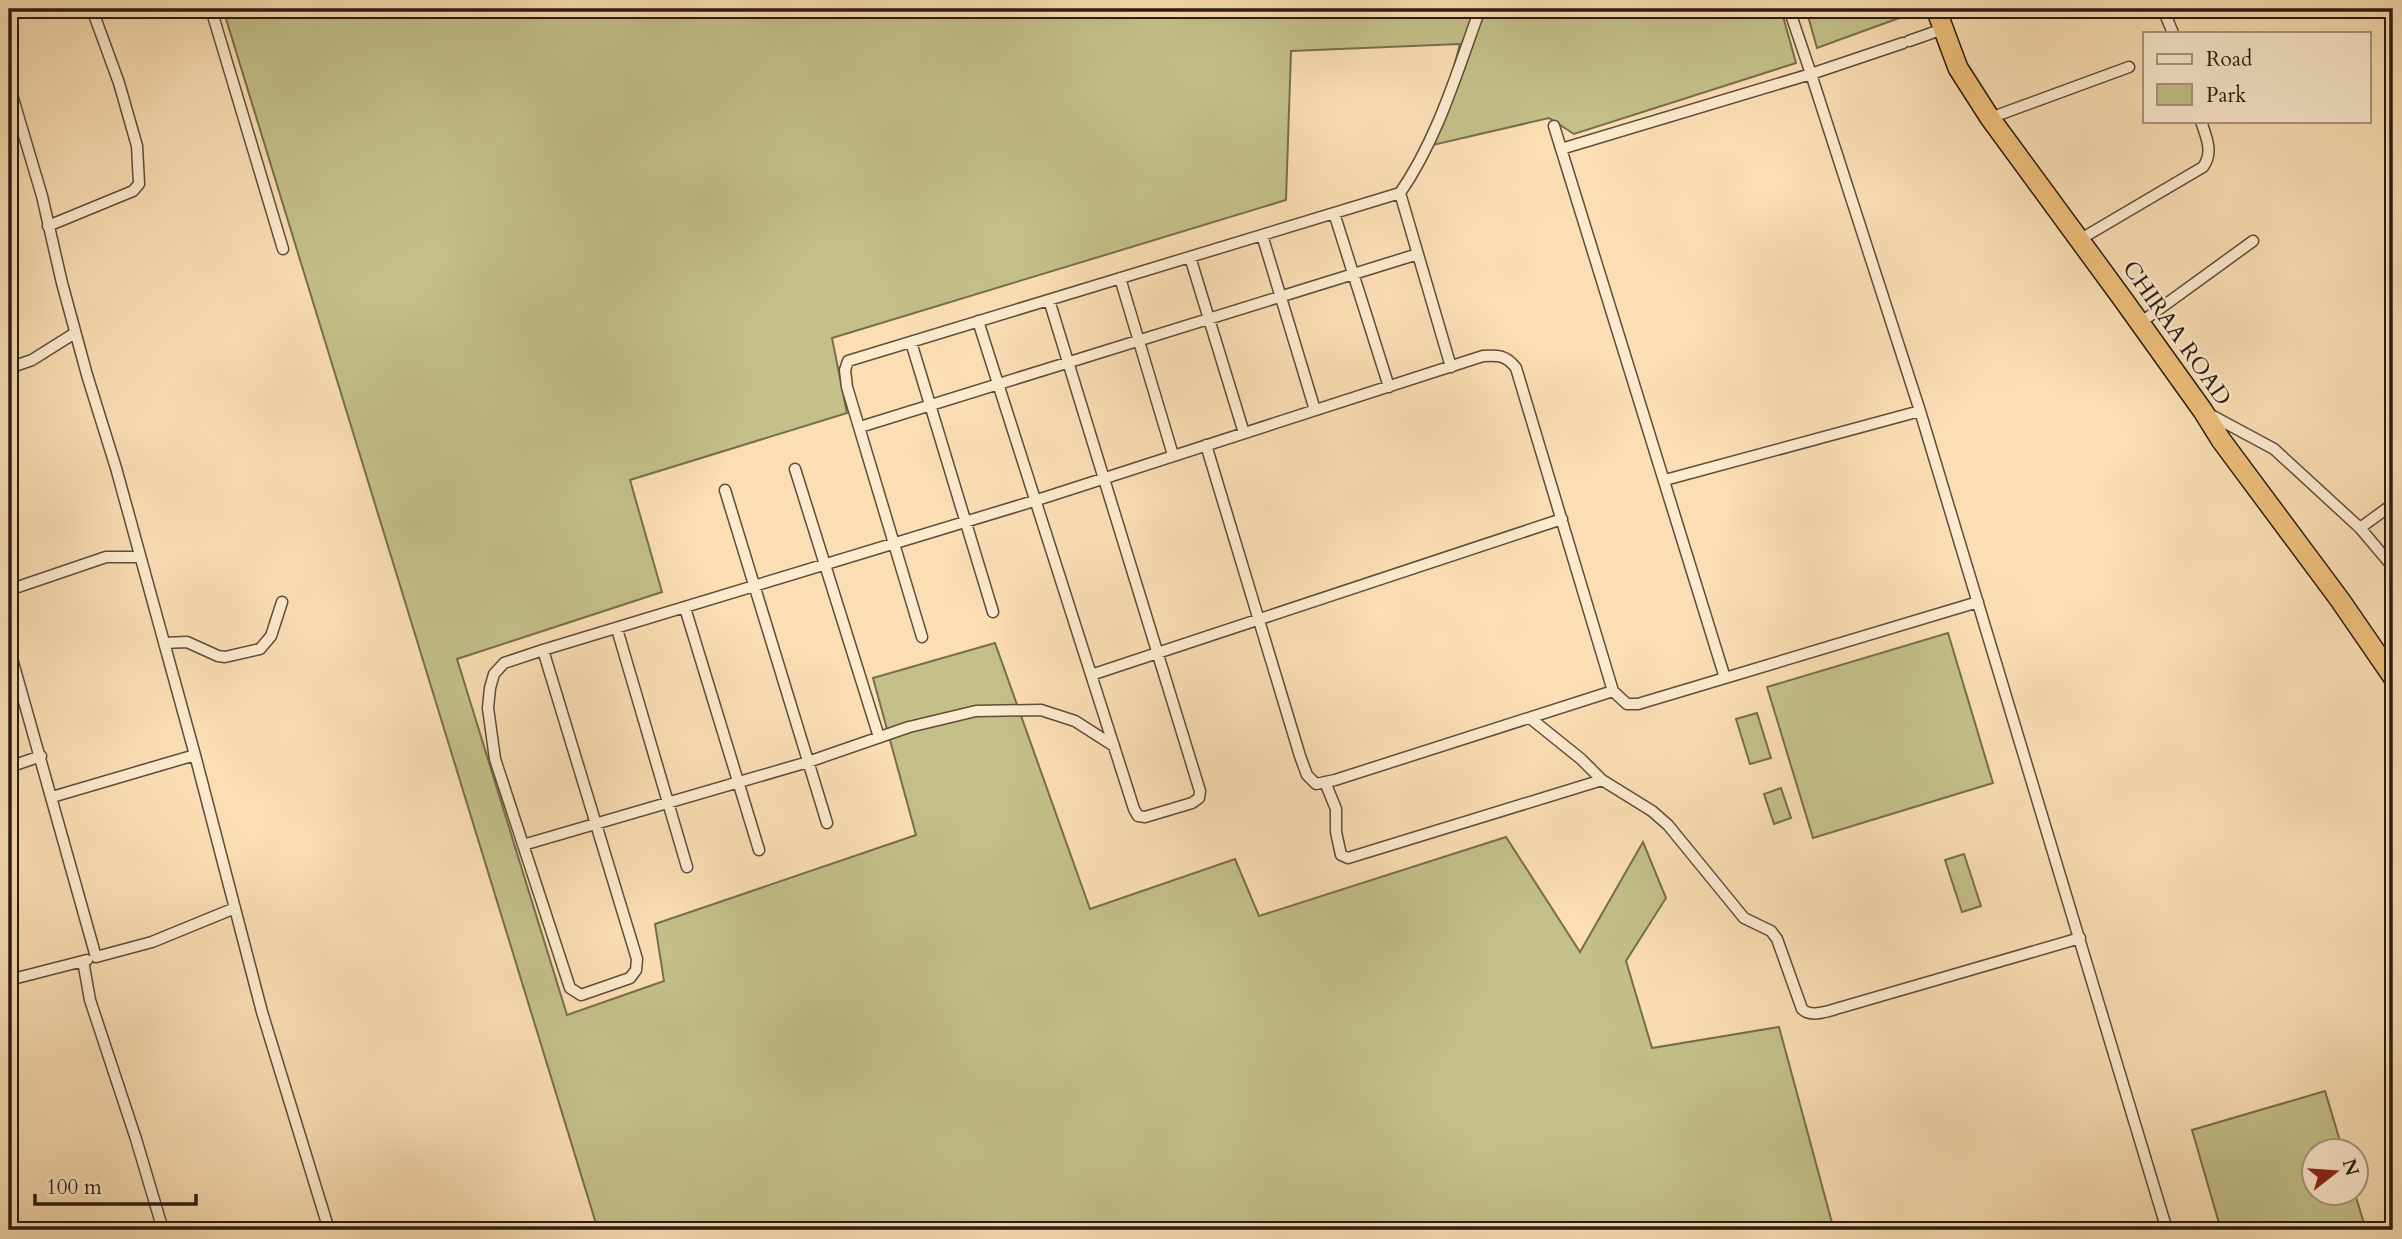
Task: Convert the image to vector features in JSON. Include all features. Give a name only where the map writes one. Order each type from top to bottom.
[{"type":"highway","name":"CHIRAA ROAD","points":[[1936,9],[1958,68],[1990,118],[2140,323],[2221,440],[2347,609],[2393,677]]},
{"type":"street","points":[[9,17],[15,9]]},
{"type":"street","points":[[48,226],[132,191],[139,184],[137,146],[119,83],[92,9]]},
{"type":"street","points":[[211,9],[283,249]]},
{"type":"street","points":[[922,637],[847,387],[845,370],[848,361],[1400,193],[1414,173],[1439,121],[1479,9]]},
{"type":"street","points":[[1788,9],[1920,411],[2166,1230]]},
{"type":"street","points":[[2162,9],[2173,32]]},
{"type":"street","points":[[1562,149],[1811,74],[1943,29]]},
{"type":"street","points":[[1990,118],[2129,67]]},
{"type":"street","points":[[9,85],[75,333],[141,557],[262,1012],[329,1230]]},
{"type":"street","points":[[2079,240],[2203,167],[2209,159],[2210,150],[2201,122]]},
{"type":"street","points":[[1554,126],[1725,678]]},
{"type":"street","points":[[1400,193],[1451,367]]},
{"type":"street","points":[[1334,213],[1389,387]]},
{"type":"street","points":[[1262,235],[1315,410]]},
{"type":"street","points":[[2140,323],[2253,241]]},
{"type":"street","points":[[860,427],[1418,254]]},
{"type":"street","points":[[1190,257],[1244,433]]},
{"type":"street","points":[[1120,278],[1173,455]]},
{"type":"street","points":[[978,321],[1138,816],[1144,817],[1192,803],[1199,798],[1200,791],[1049,300]]},
{"type":"street","points":[[9,368],[32,360],[75,333]]},
{"type":"street","points":[[911,342],[993,612]]},
{"type":"street","points":[[543,650],[637,959],[636,970],[630,978],[581,995],[570,988],[495,759],[488,708],[494,674],[504,663],[543,650],[1034,501],[1483,356],[1499,355],[1510,360],[1516,368],[1613,691],[1627,704],[1639,704],[1978,602]]},
{"type":"street","points":[[1665,480],[1920,411]]},
{"type":"street","points":[[2203,411],[2274,449],[2360,528],[2393,567]]},
{"type":"street","points":[[1206,445],[1307,775],[1316,784],[1613,691]]},
{"type":"street","points":[[795,469],[879,737]]},
{"type":"street","points":[[725,490],[827,823]]},
{"type":"street","points":[[2360,528],[2393,504]]},
{"type":"street","points":[[1091,676],[1562,519]]},
{"type":"street","points":[[9,590],[106,556],[141,557]]},
{"type":"street","points":[[164,643],[187,642],[225,657],[260,649],[271,636],[282,602]]},
{"type":"street","points":[[685,608],[759,850]]},
{"type":"street","points":[[617,629],[687,867]]},
{"type":"street","points":[[9,648],[96,957]]},
{"type":"street","points":[[523,845],[808,762],[909,727],[976,710],[1041,710],[1075,721],[1114,746]]},
{"type":"street","points":[[1530,718],[1581,759],[1602,780],[1660,818],[1692,852],[1744,918],[1772,931],[1802,1009],[1806,1013],[1839,1008],[2080,938]]},
{"type":"street","points":[[52,797],[195,755]]},
{"type":"street","points":[[9,767],[41,756]]},
{"type":"street","points":[[1325,782],[1336,810],[1336,832],[1341,855],[1348,858],[1602,780]]},
{"type":"street","points":[[9,979],[152,942],[235,908]]},
{"type":"street","points":[[83,961],[90,1000],[163,1230]]},
{"type":"green space","points":[[223,9],[1781,9],[1796,63],[1574,134],[1549,118],[1433,145],[1460,44],[1291,51],[1286,200],[832,338],[847,413],[630,480],[662,592],[457,659],[567,1015],[664,981],[655,924],[916,835],[873,678],[995,643],[1090,909],[1235,859],[1259,916],[1506,837],[1580,952],[1643,842],[1666,898],[1626,961],[1652,1048],[1779,1027],[1834,1230],[598,1230]]},
{"type":"green space","points":[[1806,9],[1924,9],[1817,48]]},
{"type":"green space","points":[[1948,633],[1993,783],[1813,838],[1767,687]]},
{"type":"green space","points":[[1757,713],[1771,758],[1750,764],[1736,719]]},
{"type":"green space","points":[[1781,788],[1791,818],[1774,824],[1764,794]]},
{"type":"green space","points":[[1964,854],[1981,906],[1962,912],[1945,860]]},
{"type":"green space","points":[[2325,1091],[2339,1138],[2300,1138],[2300,1208],[2359,1208],[2366,1230],[2221,1230],[2192,1130]]}]
